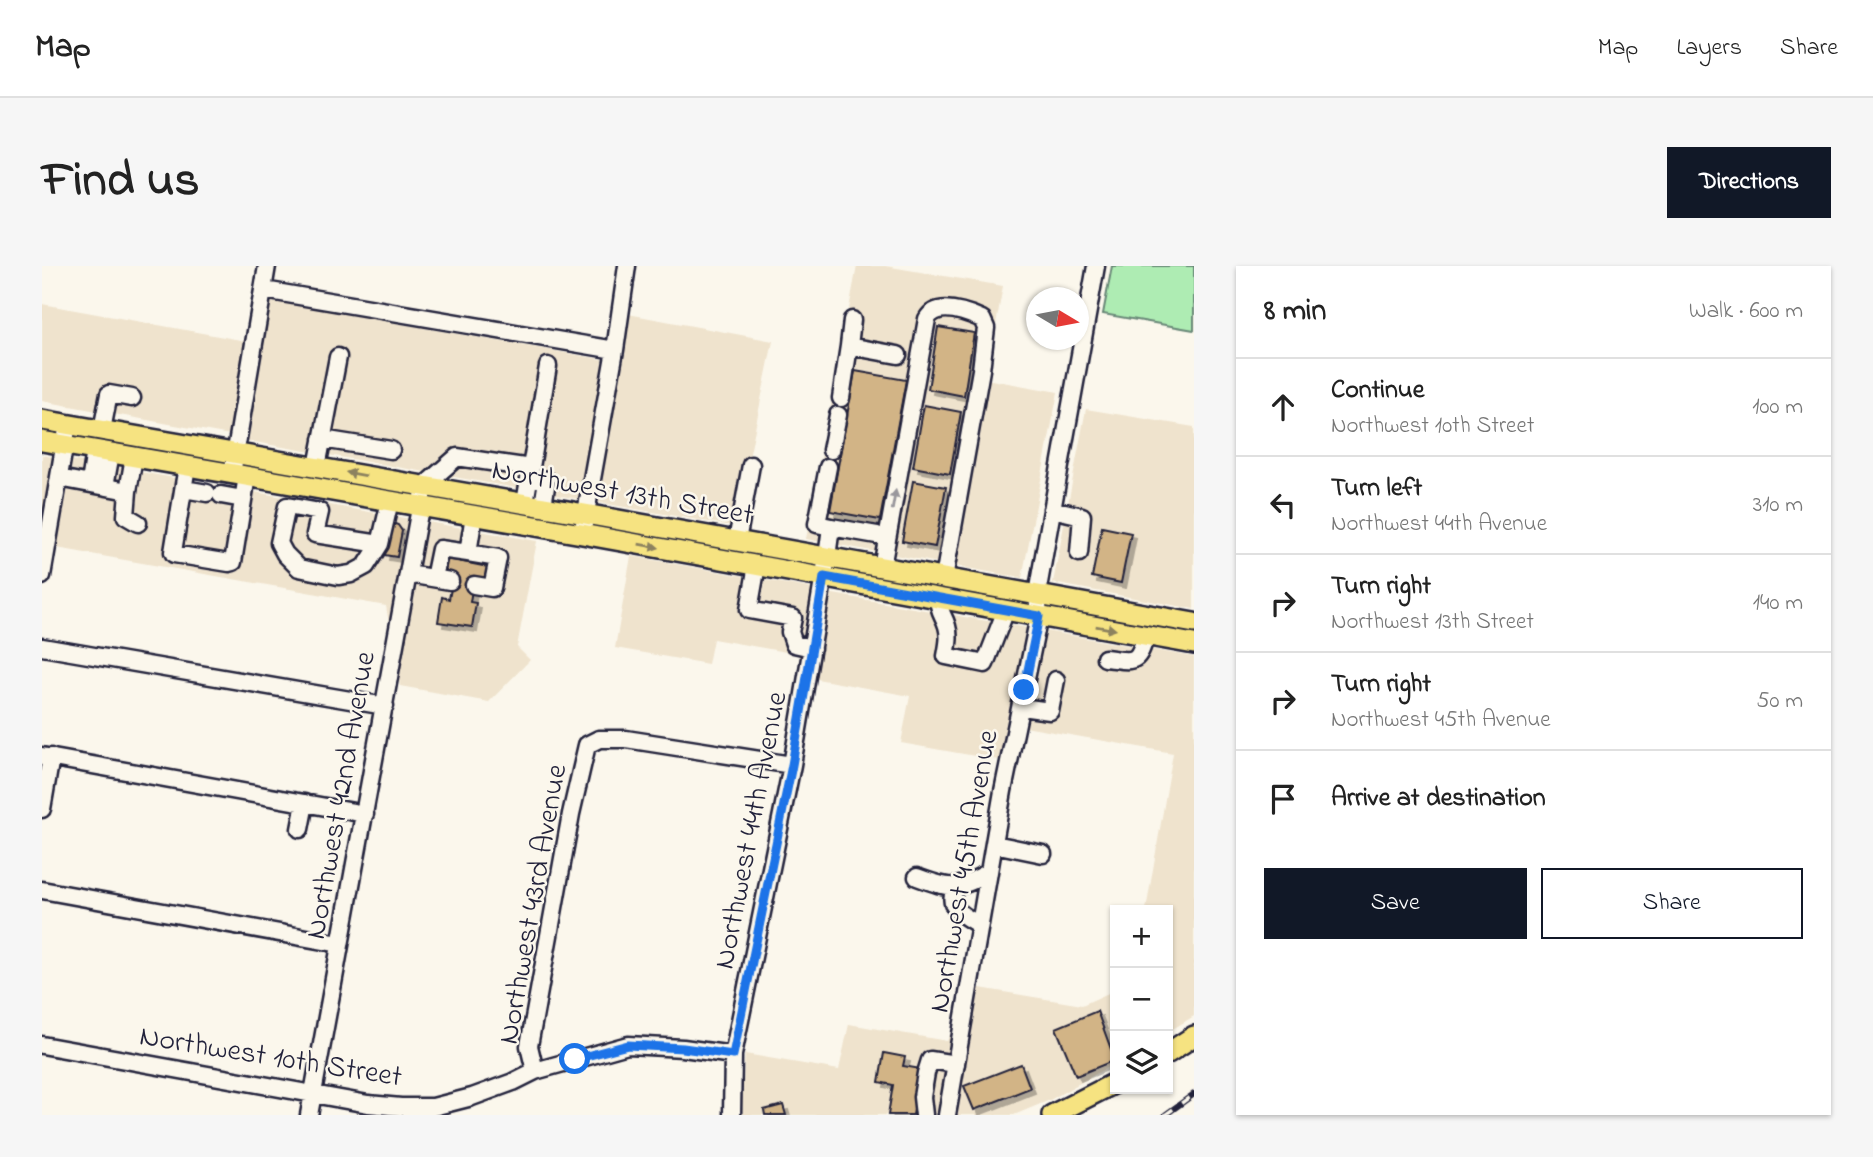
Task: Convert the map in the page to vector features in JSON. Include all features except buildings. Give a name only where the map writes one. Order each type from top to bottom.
[{"type":"main road","name":"Northwest 13th Street","points":[[42,420],[1194,623]]},
{"type":"main road","name":"Northwest 13th Street","points":[[42,441],[582,534],[1194,644]]},
{"type":"main road","points":[[1173,1050],[1194,1036]]},
{"type":"main road","points":[[1052,1115],[1110,1086]]},
{"type":"street","points":[[187,466],[173,552],[233,562],[243,499],[235,453],[267,266]]},
{"type":"street","points":[[582,534],[627,266]]},
{"type":"street","name":"Northwest 45th Avenue","points":[[947,1115],[979,925],[1039,616],[1037,594],[1096,266]]},
{"type":"street","points":[[264,290],[615,350]]},
{"type":"street","points":[[882,567],[927,319],[937,310],[970,313],[982,318],[986,328],[944,578]]},
{"type":"street","points":[[831,450],[852,320]]},
{"type":"street","points":[[849,346],[898,355]]},
{"type":"street","points":[[317,467],[338,357]]},
{"type":"street","points":[[530,472],[548,366]]},
{"type":"street","points":[[102,430],[109,394],[132,398]]},
{"type":"street","points":[[42,576],[48,511],[59,478],[68,424]]},
{"type":"street","points":[[322,439],[391,450]]},
{"type":"street","points":[[98,485],[103,451]]},
{"type":"street","points":[[134,457],[125,516],[138,523]]},
{"type":"street","points":[[424,486],[457,457],[530,472],[547,480],[534,505]]},
{"type":"street","points":[[737,541],[751,465]]},
{"type":"street","points":[[828,467],[817,524],[877,535]]},
{"type":"street","points":[[59,478],[128,491]]},
{"type":"street","name":"Northwest 42nd Avenue","points":[[309,1115],[424,486]]},
{"type":"street","points":[[184,489],[243,499]]},
{"type":"street","points":[[380,544],[315,534],[320,512],[287,506],[279,543],[285,554],[299,568],[338,576],[351,574],[366,566],[380,544],[390,501]]},
{"type":"street","points":[[1052,509],[1083,516],[1079,553]]},
{"type":"street","points":[[468,553],[474,515]]},
{"type":"street","name":"Northwest 44th Avenue","points":[[732,1115],[733,1055],[792,765],[831,527]]},
{"type":"street","points":[[408,574],[442,580],[440,549],[498,558],[492,588],[474,585]]},
{"type":"street","points":[[757,565],[748,610],[793,618],[790,632],[794,644],[812,648]]},
{"type":"street","points":[[938,598],[939,611],[948,628],[946,656],[985,664],[1006,610]]},
{"type":"street","points":[[1105,658],[1130,661],[1137,659],[1146,635]]},
{"type":"street","points":[[42,648],[385,706]]},
{"type":"street","points":[[1021,707],[1050,711],[1056,680]]},
{"type":"street","name":"Northwest 43rd Avenue","points":[[535,1071],[529,1046],[571,814],[587,745],[599,739],[626,739],[792,765]]},
{"type":"street","points":[[42,809],[46,757],[365,814]]},
{"type":"street","points":[[300,829],[304,803]]},
{"type":"street","points":[[994,844],[1043,854]]},
{"type":"street","points":[[979,925],[953,906],[951,899],[954,891],[989,872]]},
{"type":"street","points":[[917,877],[954,891],[983,907]]},
{"type":"street","points":[[42,890],[341,944]]},
{"type":"street","name":"Northwest 10th Street","points":[[42,1045],[368,1104],[401,1107],[433,1107],[471,1097],[535,1071],[628,1045],[673,1047],[733,1055]]},
{"type":"street","points":[[924,1115],[922,1097],[930,1060],[956,1064]]},
{"type":"shaded area","points":[[857,266],[885,266],[1003,286],[986,379],[1058,392],[1022,578],[806,539]]},
{"type":"shaded area","points":[[272,301],[606,360],[628,314],[773,341],[732,526],[249,441],[230,435],[42,401],[42,304],[246,341]]},
{"type":"shaded area","points":[[1086,409],[1194,427],[1194,609],[1053,583]]},
{"type":"shaded area","points":[[42,455],[537,541],[517,647],[530,660],[489,702],[400,686],[386,606],[57,548],[42,551]]},
{"type":"shaded area","points":[[631,556],[1194,657],[1194,1016],[1173,1029],[1173,905],[1147,905],[1173,753],[1019,726],[998,760],[901,743],[910,696],[817,679],[797,654],[713,639],[708,664],[615,648]]},
{"type":"shaded area","points":[[974,987],[1082,1005],[1110,992],[1110,1066],[1050,1100],[1014,1115],[741,1115],[745,1054],[839,1070],[849,1024],[947,1041]]},
{"type":"green space","points":[[1112,266],[1194,266],[1194,330],[1103,314]]},
{"type":"railway","points":[[1165,1115],[1194,1094]]},
{"type":"route","points":[[575,1059],[628,1045],[653,1045],[733,1055],[792,765],[824,577],[1039,616],[1024,690]]}]
